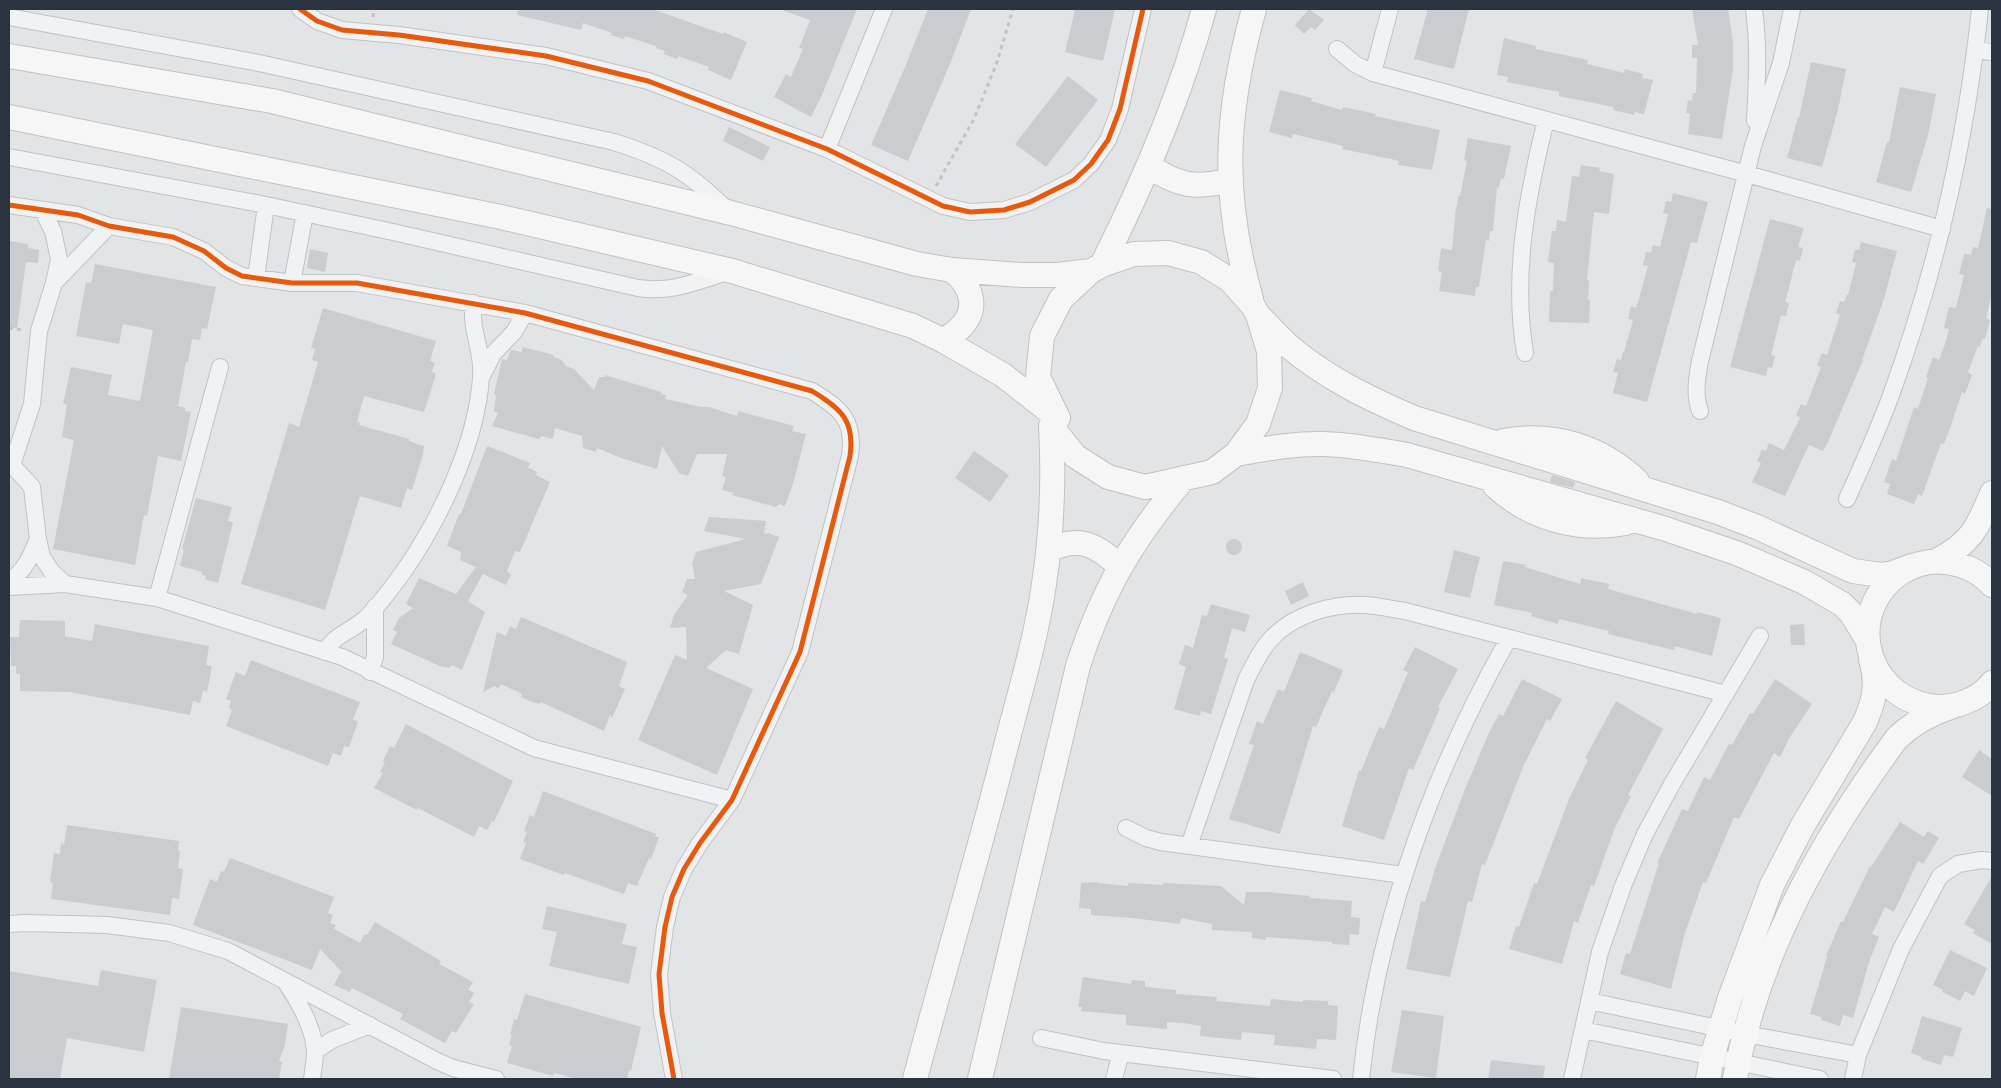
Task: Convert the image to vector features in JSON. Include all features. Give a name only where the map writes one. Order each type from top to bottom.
[{"type":"street","points":[[300,9],[317,21],[342,30],[399,34],[546,56],[648,81],[827,149],[943,206],[970,212],[1004,210],[1030,202],[1074,180],[1091,164],[1108,140],[1120,109],[1143,9]]},
{"type":"street","points":[[827,149],[884,9]]},
{"type":"street","points":[[1204,9],[1181,82],[1149,166],[1096,268],[1061,299],[1042,336],[1038,377],[1055,422],[1075,456],[1108,477],[1145,487],[1212,472],[1236,454],[1258,424],[1270,388],[1269,351],[1241,265],[1235,231],[1230,180],[1230,137],[1234,95],[1242,52],[1254,9]]},
{"type":"street","points":[[1373,73],[1390,9]]},
{"type":"street","points":[[1754,9],[1757,32],[1758,73],[1754,146]]},
{"type":"street","points":[[1700,411],[1696,400],[1696,382],[1700,361],[1754,146],[1781,63],[1792,9]]},
{"type":"street","points":[[1847,499],[1889,400],[1909,344],[1942,229],[1952,191],[1974,50],[1984,16]]},
{"type":"street","points":[[9,17],[259,63],[614,142],[647,153],[678,168],[706,188],[731,213]]},
{"type":"street","points":[[1337,49],[1355,64],[1373,73],[1942,229]]},
{"type":"street","points":[[1974,50],[1992,52]]},
{"type":"street","points":[[9,56],[272,101],[731,213],[917,264],[952,270],[1022,275],[1057,275],[1096,268],[1134,254],[1168,253],[1201,262],[1230,280],[1255,311],[1292,348],[1330,376],[1370,399],[1414,418],[1718,512],[1757,527],[1853,571],[1881,575],[1894,574],[1912,566],[1936,561],[1962,564],[1984,576],[1992,586]]},
{"type":"street","points":[[9,117],[501,217],[732,271],[913,326],[944,340],[1003,375],[1055,422],[1053,488],[1048,550],[1044,585],[1030,654],[991,805],[915,1079]]},
{"type":"street","points":[[1525,353],[1520,304],[1521,263],[1526,214],[1546,120]]},
{"type":"street","points":[[9,157],[266,205],[490,253],[638,288],[663,290],[679,288],[732,271]]},
{"type":"street","points":[[1149,166],[1166,178],[1187,185],[1209,185],[1230,180]]},
{"type":"street","points":[[9,205],[78,215],[109,226],[173,237],[204,251],[226,268],[242,276],[292,283],[357,283],[525,313],[812,391],[840,411],[849,424],[852,440],[850,456],[800,652],[732,800],[700,843],[684,869],[672,897],[665,927],[659,974],[662,1013],[674,1079]]},
{"type":"street","points":[[256,278],[266,205]]},
{"type":"street","points":[[42,210],[53,231],[59,259],[40,331],[32,404],[12,465],[32,487],[42,557],[52,572],[65,584]]},
{"type":"street","points":[[292,283],[305,214]]},
{"type":"street","points":[[54,283],[109,226]]},
{"type":"street","points":[[944,340],[960,330],[968,318],[971,304],[970,290],[963,278],[952,270]]},
{"type":"street","points":[[474,303],[472,319],[479,348],[482,378]]},
{"type":"street","points":[[325,652],[334,638],[368,616],[414,556],[445,500],[468,440],[482,378],[493,354],[514,332],[525,313]]},
{"type":"street","points":[[157,598],[220,367]]},
{"type":"street","points":[[1492,442],[1548,438],[1576,444],[1602,455],[1625,470],[1646,490]]},
{"type":"street","points":[[1236,454],[1279,446],[1322,444],[1365,447],[1407,455],[1638,520],[1722,547],[1804,582],[1842,604],[1851,613],[1881,677],[1895,692],[1913,702],[1932,707],[1972,702]]},
{"type":"street","points":[[1515,486],[1524,452]]},
{"type":"street","points":[[980,1079],[1078,666],[1103,598],[1119,566],[1139,535],[1184,478]]},
{"type":"street","points":[[1486,478],[1507,497],[1530,511],[1556,521],[1583,526],[1611,526],[1638,520]]},
{"type":"street","points":[[1614,514],[1623,482]]},
{"type":"street","points":[[1936,561],[1956,549],[1972,535],[1978,526],[1992,493]]},
{"type":"street","points":[[9,581],[16,577],[30,560],[38,539]]},
{"type":"street","points":[[1048,550],[1061,544],[1075,542],[1089,544],[1102,550],[1119,566]]},
{"type":"street","points":[[1710,1068],[1720,1029],[1772,885],[1798,832],[1865,722],[1871,707],[1875,692],[1875,675],[1869,649],[1868,619],[1875,600],[1891,580],[1912,566]]},
{"type":"street","points":[[9,587],[65,584],[157,598],[342,657],[370,672],[534,748],[732,800]]},
{"type":"street","points":[[1189,846],[1246,680],[1263,649],[1270,640],[1294,622],[1323,610],[1366,605],[1405,611],[1726,694]]},
{"type":"street","points":[[370,672],[375,649],[375,607]]},
{"type":"street","points":[[1572,1079],[1600,952],[1623,886],[1645,834],[1672,784],[1760,636]]},
{"type":"street","points":[[1361,1079],[1379,972],[1404,875],[1428,807],[1448,759],[1489,673],[1509,638]]},
{"type":"street","points":[[1736,1071],[1759,983],[1783,923],[1803,882],[1836,824],[1897,738],[1909,727],[1926,716],[1972,702],[1992,683]]},
{"type":"street","points":[[1126,828],[1146,838],[1189,846],[1404,875]]},
{"type":"street","points":[[1853,1079],[1858,1054],[1901,949],[1940,876],[1958,864],[1982,860],[1992,862]]},
{"type":"street","points":[[11,927],[107,925],[169,933],[228,951],[437,1061],[452,1068],[496,1079]]},
{"type":"street","points":[[284,979],[298,1001],[308,1026],[315,1052],[312,1079]]},
{"type":"street","points":[[1589,1001],[1720,1029],[1858,1054]]},
{"type":"street","points":[[315,1052],[332,1040],[370,1025]]},
{"type":"street","points":[[1583,1030],[1710,1068],[1820,1079]]},
{"type":"street","points":[[1041,1038],[1121,1053],[1333,1079]]},
{"type":"street","points":[[1114,1079],[1121,1053]]},
{"type":"path","points":[[928,199],[974,119],[996,65],[1013,9]]},
{"type":"building","points":[[518,9],[652,9],[723,34],[724,32],[747,42],[731,80],[708,70],[709,67],[678,56],[677,59],[664,54],[665,51],[656,48],[656,46],[625,36],[624,39],[611,35],[612,33],[583,23],[581,30],[517,15]]},
{"type":"building","points":[[784,9],[857,9],[811,117],[774,97],[786,74],[791,77],[803,49],[799,48],[810,20],[784,11]]},
{"type":"building","points":[[928,9],[971,9],[950,64],[908,161],[871,145]]},
{"type":"building","points":[[1075,9],[1115,9],[1103,61],[1065,52]]},
{"type":"building","points":[[1309,9],[1324,20],[1315,30],[1311,27],[1304,34],[1295,25]]},
{"type":"building","points":[[1428,9],[1469,9],[1454,69],[1414,59]]},
{"type":"building","points":[[1692,9],[1728,9],[1733,42],[1733,69],[1722,139],[1688,134],[1690,114],[1686,113],[1688,100],[1692,101],[1693,93],[1696,93],[1697,58],[1692,58],[1692,45],[1698,45]]},
{"type":"building","points":[[1504,38],[1536,46],[1536,49],[1588,60],[1587,64],[1624,73],[1625,69],[1643,74],[1642,78],[1653,80],[1644,114],[1635,112],[1634,115],[1613,110],[1614,107],[1559,96],[1559,92],[1507,82],[1508,77],[1497,75]]},
{"type":"building","points":[[1811,62],[1846,69],[1838,110],[1822,167],[1787,158],[1799,118]]},
{"type":"building","points":[[1068,76],[1098,100],[1046,167],[1015,144]]},
{"type":"building","points":[[1900,87],[1936,94],[1928,135],[1911,192],[1876,182],[1887,142],[1889,142]]},
{"type":"building","points":[[1280,90],[1312,98],[1311,101],[1342,110],[1343,107],[1440,130],[1432,170],[1398,165],[1399,161],[1342,149],[1343,146],[1293,134],[1292,138],[1269,132]]},
{"type":"building","points":[[729,127],[770,147],[763,161],[723,141]]},
{"type":"building","points":[[1468,138],[1511,146],[1504,179],[1501,178],[1499,188],[1497,187],[1493,231],[1490,231],[1489,241],[1486,240],[1479,287],[1476,287],[1475,296],[1439,291],[1442,272],[1438,271],[1441,248],[1452,250],[1456,207],[1467,161],[1464,160]]},
{"type":"building","points":[[1581,165],[1600,168],[1599,171],[1614,174],[1609,214],[1594,212],[1587,280],[1589,280],[1588,300],[1590,300],[1589,323],[1549,322],[1550,291],[1553,291],[1554,263],[1548,262],[1552,231],[1556,231],[1557,220],[1566,222],[1572,176],[1579,177]]},
{"type":"building","points":[[1673,193],[1708,202],[1697,243],[1691,242],[1647,402],[1613,393],[1618,373],[1613,372],[1617,359],[1621,360],[1633,320],[1628,319],[1631,306],[1636,308],[1639,299],[1648,266],[1643,265],[1646,252],[1651,253],[1653,245],[1660,247],[1668,214],[1663,213],[1666,201],[1671,202]]},
{"type":"building","points":[[1987,208],[1992,209],[1992,295],[1986,318],[1990,320],[1985,339],[1982,339],[1980,347],[1978,346],[1968,372],[1972,375],[1965,394],[1962,392],[1944,444],[1941,443],[1922,496],[1918,494],[1914,504],[1887,494],[1890,484],[1884,482],[1892,459],[1896,461],[1914,407],[1918,409],[1933,357],[1939,360],[1949,329],[1944,328],[1949,307],[1956,308],[1964,275],[1959,274],[1964,254],[1971,255],[1973,247],[1978,248]]},
{"type":"building","points":[[1770,219],[1804,228],[1798,247],[1803,248],[1800,261],[1796,260],[1785,302],[1789,303],[1786,316],[1781,315],[1771,355],[1775,356],[1772,368],[1768,367],[1766,376],[1730,367]]},
{"type":"building","points":[[9,241],[28,244],[28,248],[39,250],[38,263],[26,262],[17,328],[9,328]]},
{"type":"building","points":[[1861,242],[1897,251],[1883,302],[1863,360],[1828,442],[1823,451],[1809,445],[1785,496],[1752,482],[1761,463],[1757,461],[1762,449],[1766,451],[1769,443],[1784,450],[1800,418],[1796,415],[1801,404],[1806,406],[1821,367],[1817,365],[1822,353],[1827,355],[1840,315],[1836,313],[1840,301],[1844,302],[1848,295],[1856,263],[1852,262],[1855,249],[1859,250]]},
{"type":"building","points":[[310,249],[328,253],[325,272],[307,268]]},
{"type":"building","points":[[95,264],[216,287],[207,329],[202,328],[200,340],[192,339],[188,362],[186,362],[178,406],[185,408],[185,411],[191,412],[181,461],[158,456],[147,516],[144,515],[135,565],[53,549],[74,440],[62,437],[67,404],[63,404],[71,367],[112,375],[108,395],[140,401],[153,330],[123,324],[119,344],[76,336],[86,282],[91,283]]},
{"type":"building","points":[[323,308],[436,341],[430,361],[435,363],[432,372],[436,374],[424,412],[364,396],[357,422],[360,422],[359,425],[409,439],[409,441],[424,446],[423,454],[412,490],[407,488],[401,508],[360,496],[325,610],[241,584],[289,423],[299,427],[318,362],[312,360],[315,349],[311,348]]},
{"type":"building","points":[[522,347],[554,355],[553,357],[562,360],[566,366],[574,369],[594,390],[599,377],[605,377],[605,375],[661,392],[661,394],[666,395],[665,399],[709,407],[737,416],[738,411],[794,426],[792,431],[806,434],[793,484],[785,506],[779,504],[776,507],[732,495],[734,493],[722,490],[726,477],[722,476],[727,454],[697,454],[688,476],[679,473],[662,446],[657,469],[621,458],[597,448],[596,452],[583,448],[582,436],[555,428],[553,439],[542,436],[539,439],[492,426],[498,413],[494,411],[496,395],[494,394],[502,359],[507,360],[511,350],[522,352]]},
{"type":"building","points":[[487,446],[530,463],[528,468],[537,472],[536,475],[550,482],[520,552],[515,551],[507,571],[511,575],[506,585],[483,574],[468,601],[485,612],[462,670],[452,665],[449,668],[440,666],[391,644],[397,632],[393,630],[399,618],[413,608],[406,604],[419,578],[456,594],[476,567],[460,560],[461,552],[447,546]]},
{"type":"building","points":[[974,451],[1009,475],[990,502],[955,478]]},
{"type":"building","points":[[1552,475],[1575,482],[1573,488],[1550,482]]},
{"type":"building","points":[[196,498],[232,507],[228,521],[233,522],[218,583],[205,579],[206,576],[202,575],[202,572],[180,566],[184,550],[182,549]]},
{"type":"building","points":[[709,517],[766,521],[764,534],[768,533],[779,537],[761,584],[724,591],[753,605],[739,654],[726,650],[706,668],[753,689],[717,775],[638,740],[675,655],[687,660],[686,627],[670,628],[674,615],[688,595],[682,592],[687,579],[695,579],[692,564],[696,552],[746,539],[704,531]]},
{"type":"building","points":[[1234,539],[1240,541],[1242,547],[1240,553],[1234,555],[1228,553],[1226,547],[1228,541]]},
{"type":"building","points":[[1454,550],[1480,557],[1470,598],[1444,592]]},
{"type":"building","points":[[1503,561],[1526,565],[1525,567],[1580,584],[1581,578],[1609,584],[1608,589],[1697,614],[1697,612],[1721,618],[1712,656],[1675,646],[1674,650],[1608,634],[1609,631],[1559,619],[1558,624],[1531,616],[1532,613],[1494,605]]},
{"type":"building","points":[[1303,582],[1309,596],[1291,605],[1285,591]]},
{"type":"building","points":[[1211,604],[1250,615],[1245,632],[1232,628],[1224,658],[1228,659],[1211,714],[1201,711],[1200,716],[1174,709],[1186,667],[1179,664],[1185,645],[1193,648],[1202,615],[1207,616]]},
{"type":"building","points":[[521,617],[627,662],[619,686],[625,689],[612,718],[610,715],[604,731],[541,702],[540,704],[521,697],[522,694],[501,684],[498,689],[495,686],[483,692],[497,632],[506,636],[510,626],[516,629]]},
{"type":"building","points":[[20,620],[65,621],[65,636],[92,641],[95,624],[209,646],[206,665],[212,666],[207,692],[203,690],[200,703],[193,701],[190,715],[70,692],[20,691],[20,674],[16,673],[16,666],[11,666],[10,637],[19,637]]},
{"type":"building","points":[[1804,624],[1805,645],[1791,645],[1790,625]]},
{"type":"building","points":[[1415,647],[1458,669],[1438,707],[1440,708],[1413,770],[1409,768],[1384,840],[1342,826],[1359,770],[1361,771],[1379,727],[1384,729],[1408,672],[1403,670]]},
{"type":"building","points":[[1300,652],[1343,670],[1316,727],[1313,726],[1280,834],[1229,819],[1254,745],[1249,744],[1257,721],[1263,724],[1278,689],[1284,692]]},
{"type":"building","points":[[251,660],[360,702],[353,719],[358,722],[349,747],[344,746],[341,756],[333,753],[328,766],[226,726],[232,710],[229,708],[231,701],[226,699],[236,672],[245,676]]},
{"type":"building","points":[[1522,679],[1562,699],[1550,721],[1547,719],[1523,767],[1485,865],[1482,864],[1472,902],[1468,901],[1450,977],[1406,969],[1421,901],[1425,902],[1436,866],[1465,789],[1488,735],[1499,714],[1503,716]]},
{"type":"building","points":[[1775,679],[1812,704],[1790,737],[1780,757],[1774,753],[1739,819],[1734,817],[1706,883],[1703,882],[1685,933],[1671,989],[1620,974],[1626,953],[1630,954],[1659,863],[1657,863],[1682,809],[1688,811],[1704,777],[1710,780],[1729,744],[1732,745],[1750,713],[1753,714]]},
{"type":"building","points":[[1616,701],[1663,729],[1628,795],[1631,796],[1614,830],[1594,886],[1591,885],[1578,923],[1574,921],[1562,964],[1509,949],[1516,926],[1519,927],[1534,883],[1537,884],[1569,799],[1588,760],[1585,758]]},
{"type":"building","points":[[406,724],[513,781],[494,822],[492,821],[487,830],[479,826],[474,837],[374,788],[383,773],[380,772],[390,746],[394,748]]},
{"type":"building","points":[[1979,750],[1992,759],[1992,796],[1962,777]]},
{"type":"building","points":[[543,791],[656,834],[655,837],[659,837],[651,859],[649,858],[637,886],[628,883],[624,894],[520,859],[526,843],[523,842],[527,832],[524,831],[530,815],[534,817]]},
{"type":"building","points":[[1900,822],[1924,837],[1928,831],[1939,838],[1923,864],[1918,861],[1894,912],[1885,907],[1872,934],[1879,937],[1869,962],[1853,1018],[1843,1015],[1840,1026],[1821,1020],[1821,1017],[1810,1014],[1826,956],[1841,921],[1843,922],[1870,866]]},
{"type":"building","points":[[67,825],[179,841],[178,868],[183,869],[179,899],[172,898],[170,915],[51,899],[53,883],[50,882],[54,853],[60,854],[61,842],[64,845]]},
{"type":"building","points":[[230,858],[334,897],[328,913],[333,915],[330,923],[336,925],[334,929],[360,943],[375,922],[441,961],[439,964],[473,982],[468,990],[474,993],[469,1002],[474,1004],[456,1033],[452,1031],[445,1043],[400,1019],[403,1014],[352,988],[350,992],[334,985],[341,971],[320,949],[312,970],[193,925],[210,879],[217,882],[221,871],[224,872]]},
{"type":"building","points":[[1992,876],[1992,944],[1973,933],[1975,930],[1964,924]]},
{"type":"building","points":[[1098,882],[1128,886],[1128,883],[1163,885],[1163,883],[1221,886],[1244,905],[1246,892],[1266,892],[1352,901],[1351,917],[1360,918],[1359,935],[1350,934],[1349,945],[1266,937],[1266,940],[1252,938],[1252,932],[1212,930],[1212,924],[1181,918],[1180,924],[1091,915],[1091,909],[1079,908],[1081,883]]},
{"type":"building","points":[[547,906],[627,924],[622,944],[637,947],[629,984],[549,966],[557,932],[542,929]]},
{"type":"building","points":[[1950,950],[1987,968],[1974,996],[1965,991],[1960,1001],[1933,985]]},
{"type":"building","points":[[101,970],[157,980],[144,1052],[67,1038],[60,1079],[9,1079],[9,971],[98,986]]},
{"type":"building","points":[[1083,977],[1131,984],[1132,980],[1145,981],[1145,987],[1176,990],[1176,994],[1217,997],[1216,1001],[1270,1006],[1271,999],[1303,1002],[1303,1000],[1328,1001],[1328,1005],[1338,1006],[1336,1040],[1317,1039],[1316,1049],[1274,1045],[1275,1035],[1242,1032],[1241,1040],[1200,1036],[1201,1026],[1184,1023],[1167,1022],[1167,1029],[1126,1025],[1126,1015],[1081,1011],[1082,1007],[1078,1007]]},
{"type":"building","points":[[525,994],[641,1027],[631,1071],[629,1070],[627,1079],[577,1079],[554,1073],[553,1076],[507,1063],[512,1046],[509,1045],[514,1019],[517,1020]]},
{"type":"building","points":[[181,1007],[288,1024],[285,1045],[279,1061],[282,1062],[279,1079],[169,1079]]},
{"type":"building","points":[[1402,1010],[1444,1016],[1436,1078],[1391,1072]]},
{"type":"building","points":[[1922,1016],[1962,1028],[1953,1057],[1944,1055],[1941,1065],[1921,1059],[1922,1057],[1911,1053]]},
{"type":"building","points":[[1491,1060],[1545,1066],[1543,1079],[1488,1079]]},
{"type":"cycle path","points":[[300,9],[317,21],[342,30],[399,35],[546,56],[648,81],[827,149],[943,206],[970,212],[1004,210],[1030,202],[1074,180],[1091,164],[1108,140],[1120,109],[1143,9]]},
{"type":"cycle path","points":[[9,205],[78,215],[109,226],[173,237],[204,251],[226,268],[242,276],[292,283],[357,283],[525,313],[812,391],[831,404],[844,417],[850,433],[850,456],[800,652],[732,800],[700,843],[684,869],[672,897],[665,927],[659,974],[662,1013],[674,1079]]}]
